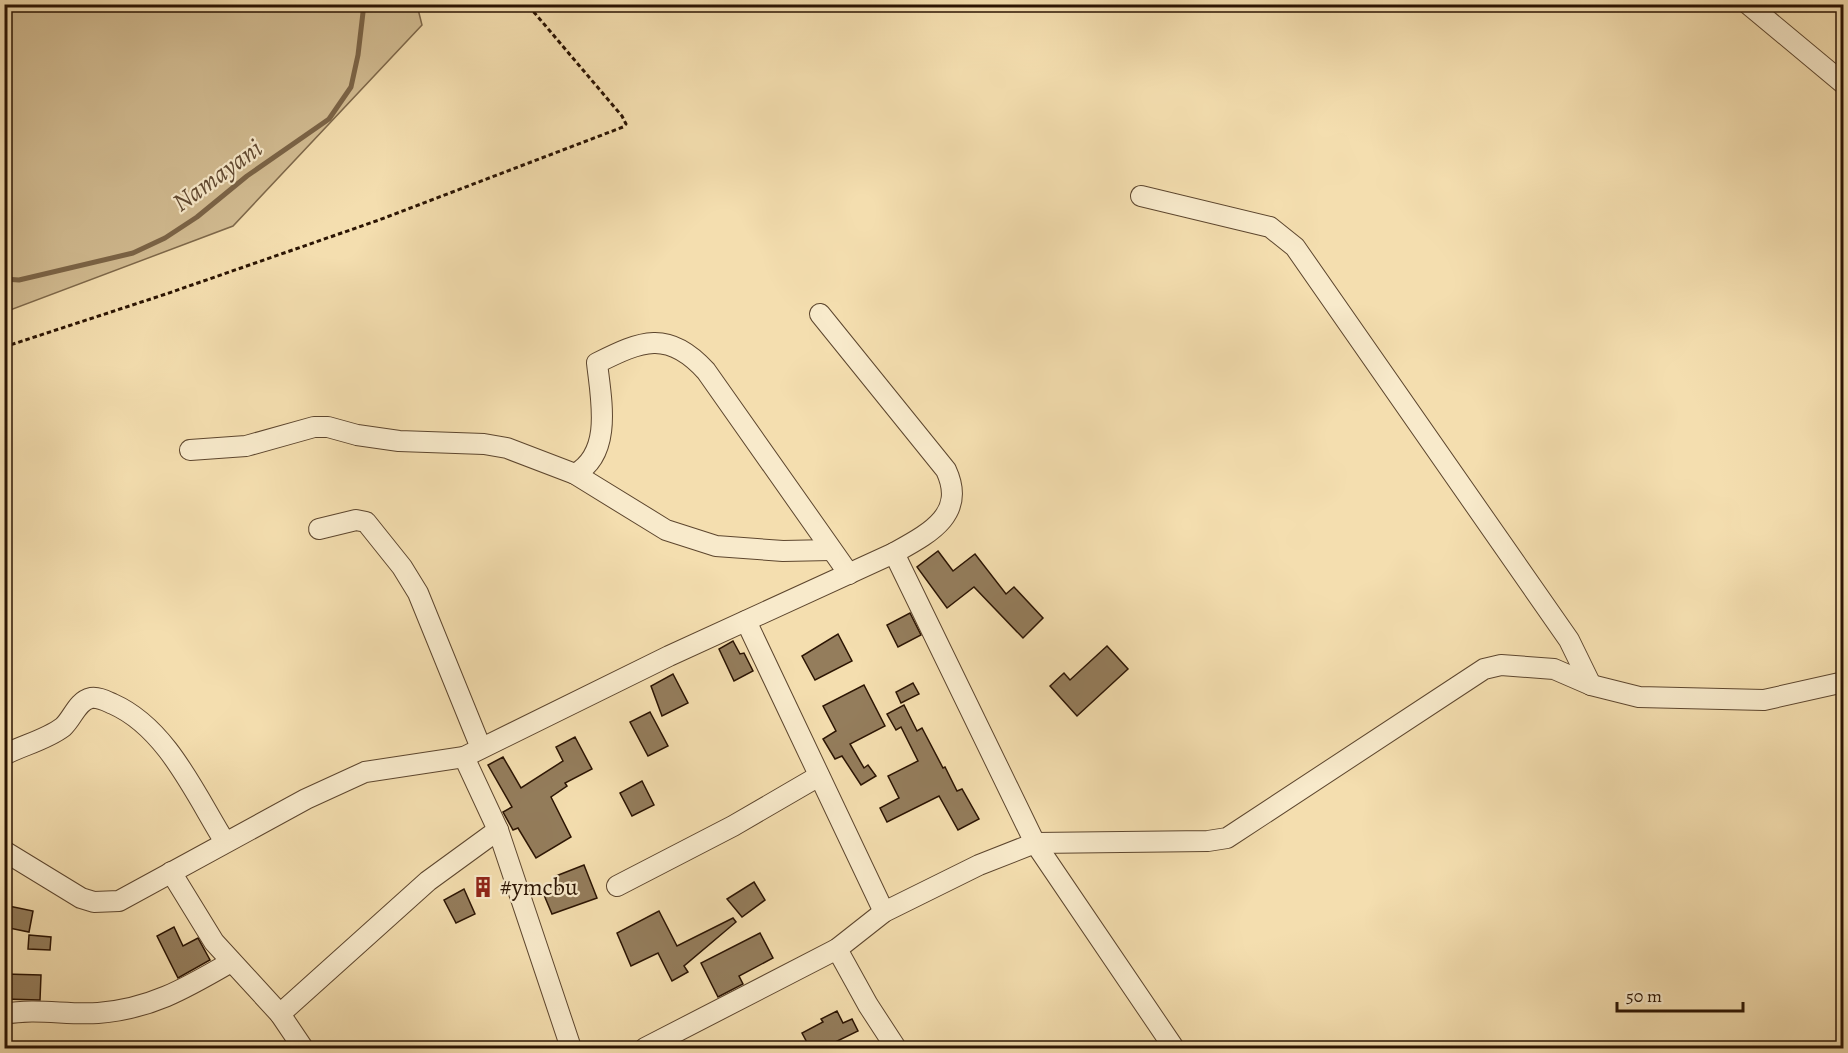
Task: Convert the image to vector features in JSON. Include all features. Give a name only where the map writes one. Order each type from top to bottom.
[{"type":"street","points":[[1748,4],[1844,84]]},
{"type":"street","points":[[1141,196],[1270,227],[1295,247],[1569,640],[1591,685]]},
{"type":"street","points":[[8,856],[67,891],[93,902],[119,901],[306,799],[365,772],[473,752],[894,553],[923,537],[948,512],[954,492],[946,470],[908,419],[820,314]]},
{"type":"street","points":[[575,474],[591,463],[600,442],[602,413],[597,363],[638,343],[650,341],[665,344],[695,358],[706,371],[849,574]]},
{"type":"street","points":[[189,450],[246,446],[300,430],[328,427],[357,435],[399,441],[484,444],[507,448],[575,474],[666,530],[716,546],[783,551],[831,550]]},
{"type":"street","points":[[319,529],[356,520],[366,522],[402,567],[418,593],[571,1048]]},
{"type":"street","points":[[894,553],[1035,843],[1174,1048]]},
{"type":"street","points":[[746,621],[884,912]]},
{"type":"street","points":[[645,1048],[837,949],[884,912],[979,866],[1035,843],[1208,841],[1227,838],[1484,669],[1501,665],[1554,669],[1591,685],[1639,697],[1764,700],[1844,682]]},
{"type":"street","points":[[4,755],[59,730],[83,702],[93,698],[107,701],[130,711],[150,729],[176,762],[225,842]]},
{"type":"street","points":[[617,886],[733,826],[819,776]]},
{"type":"street","points":[[280,1014],[428,881],[498,830]]},
{"type":"street","points":[[171,872],[214,942],[280,1014],[303,1048]]},
{"type":"street","points":[[837,949],[868,1005],[896,1048]]},
{"type":"street","points":[[4,1014],[35,1010],[96,1013],[148,1005],[175,994],[231,962]]},
{"type":"path","points":[[4,347],[379,220],[626,124],[622,116],[527,4]]},
{"type":"shaded area","points":[[5,4],[417,5],[422,25],[233,226],[5,312]]},
{"type":"building","points":[[938,551],[953,571],[975,554],[1006,594],[1014,587],[1043,618],[1023,638],[974,587],[947,608],[917,567]]},
{"type":"building","points":[[910,613],[921,635],[898,647],[887,625]]},
{"type":"building","points":[[838,634],[852,661],[815,680],[802,656]]},
{"type":"building","points":[[733,641],[740,654],[744,653],[753,671],[734,681],[719,649]]},
{"type":"building","points":[[1107,646],[1128,669],[1077,716],[1050,686],[1064,673],[1070,680]]},
{"type":"building","points":[[673,674],[688,703],[662,716],[651,686]]},
{"type":"building","points":[[913,683],[919,694],[901,703],[896,692]]},
{"type":"building","points":[[864,685],[885,726],[850,744],[864,768],[868,765],[876,776],[861,785],[842,756],[835,759],[823,739],[836,731],[823,706]]},
{"type":"building","points":[[904,705],[917,731],[922,728],[957,791],[962,789],[979,819],[958,830],[939,796],[887,822],[880,808],[899,798],[888,776],[918,761],[901,727],[896,730],[887,714]]},
{"type":"building","points":[[650,712],[668,746],[648,756],[630,722]]},
{"type":"building","points":[[575,737],[592,769],[565,783],[567,786],[551,797],[571,837],[536,858],[518,828],[513,830],[503,812],[512,807],[488,765],[503,757],[521,788],[563,761],[556,747]]},
{"type":"building","points":[[642,781],[654,805],[632,816],[620,793]]},
{"type":"building","points":[[584,865],[597,898],[552,914],[544,895],[561,888],[556,876]]},
{"type":"building","points":[[754,882],[765,900],[742,917],[727,899]]},
{"type":"building","points":[[464,889],[475,914],[456,923],[444,900]]},
{"type":"building","points":[[4,905],[33,911],[29,932],[4,927]]},
{"type":"building","points":[[659,911],[677,946],[733,918],[736,922],[684,966],[688,972],[672,981],[658,953],[631,966],[617,933]]},
{"type":"building","points":[[174,927],[183,946],[198,938],[210,960],[178,978],[157,936]]},
{"type":"building","points":[[760,933],[773,958],[739,976],[743,984],[718,997],[701,963]]},
{"type":"building","points":[[29,935],[51,937],[50,950],[28,949]]},
{"type":"building","points":[[5,974],[41,975],[40,1000],[4,999]]},
{"type":"building","points":[[837,1011],[843,1023],[852,1019],[858,1031],[823,1048],[810,1048],[802,1033],[823,1022],[821,1019]]},
{"type":"waterway","name":"Namayani","points":[[4,279],[19,280],[133,253],[165,238],[197,217],[247,176],[329,119],[351,87],[358,55],[364,4]]},
{"type":"place","name":"#ymcbu","points":[[483,887]]}]
